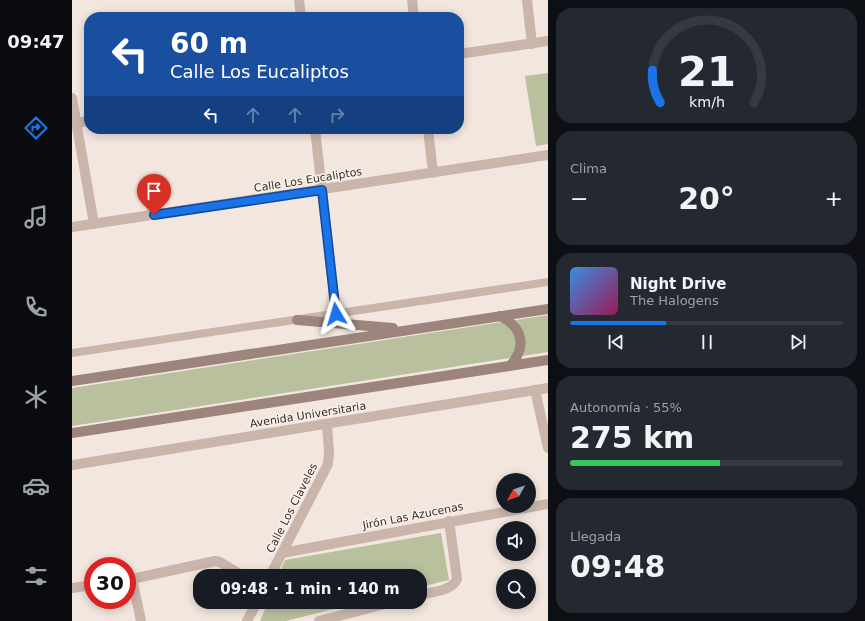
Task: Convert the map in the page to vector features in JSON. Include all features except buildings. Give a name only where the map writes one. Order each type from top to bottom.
[{"type":"main road","points":[[72,381],[548,309]]},
{"type":"main road","points":[[500,316],[510,321],[517,328],[521,338],[519,353],[510,366]]},
{"type":"main road","points":[[297,320],[411,329]]},
{"type":"main road","name":"Avenida Universitaria","points":[[72,433],[548,360]]},
{"type":"street","points":[[299,0],[300,12]]},
{"type":"street","points":[[412,0],[413,12]]},
{"type":"street","points":[[527,0],[532,44]]},
{"type":"street","points":[[464,53],[548,41]]},
{"type":"street","points":[[72,98],[94,224]]},
{"type":"street","points":[[76,123],[84,122]]},
{"type":"street","points":[[315,134],[336,314]]},
{"type":"street","points":[[429,134],[433,173]]},
{"type":"street","name":"Calle Los Eucaliptos","points":[[72,228],[548,155]]},
{"type":"street","name":"Avenida Universitaria","points":[[72,465],[160,449],[327,425],[548,388]]},
{"type":"street","points":[[535,390],[548,448]]},
{"type":"street","name":"Calle Los Claveles","points":[[274,569],[328,464],[329,452],[327,425]]},
{"type":"street","name":"Jirón Las Azucenas","points":[[282,553],[449,521],[548,504]]},
{"type":"street","points":[[427,593],[455,585],[457,579],[449,521]]},
{"type":"street","points":[[136,578],[214,561],[220,562],[232,569]]},
{"type":"street","points":[[72,588],[84,586]]},
{"type":"street","points":[[136,602],[141,621]]},
{"type":"street","points":[[247,621],[253,609]]},
{"type":"street","points":[[319,621],[366,609]]},
{"type":"lane","points":[[72,353],[548,282]]},
{"type":"green space","points":[[548,73],[548,144],[536,146],[525,76]]},
{"type":"green space","points":[[548,315],[548,352],[72,426],[72,388]]},
{"type":"green space","points":[[441,533],[449,580],[427,585],[427,569],[281,569],[285,560]]},
{"type":"green space","points":[[265,609],[333,609],[286,621],[260,621]]},
{"type":"route","points":[[154,215],[322,190],[336,314]]}]
